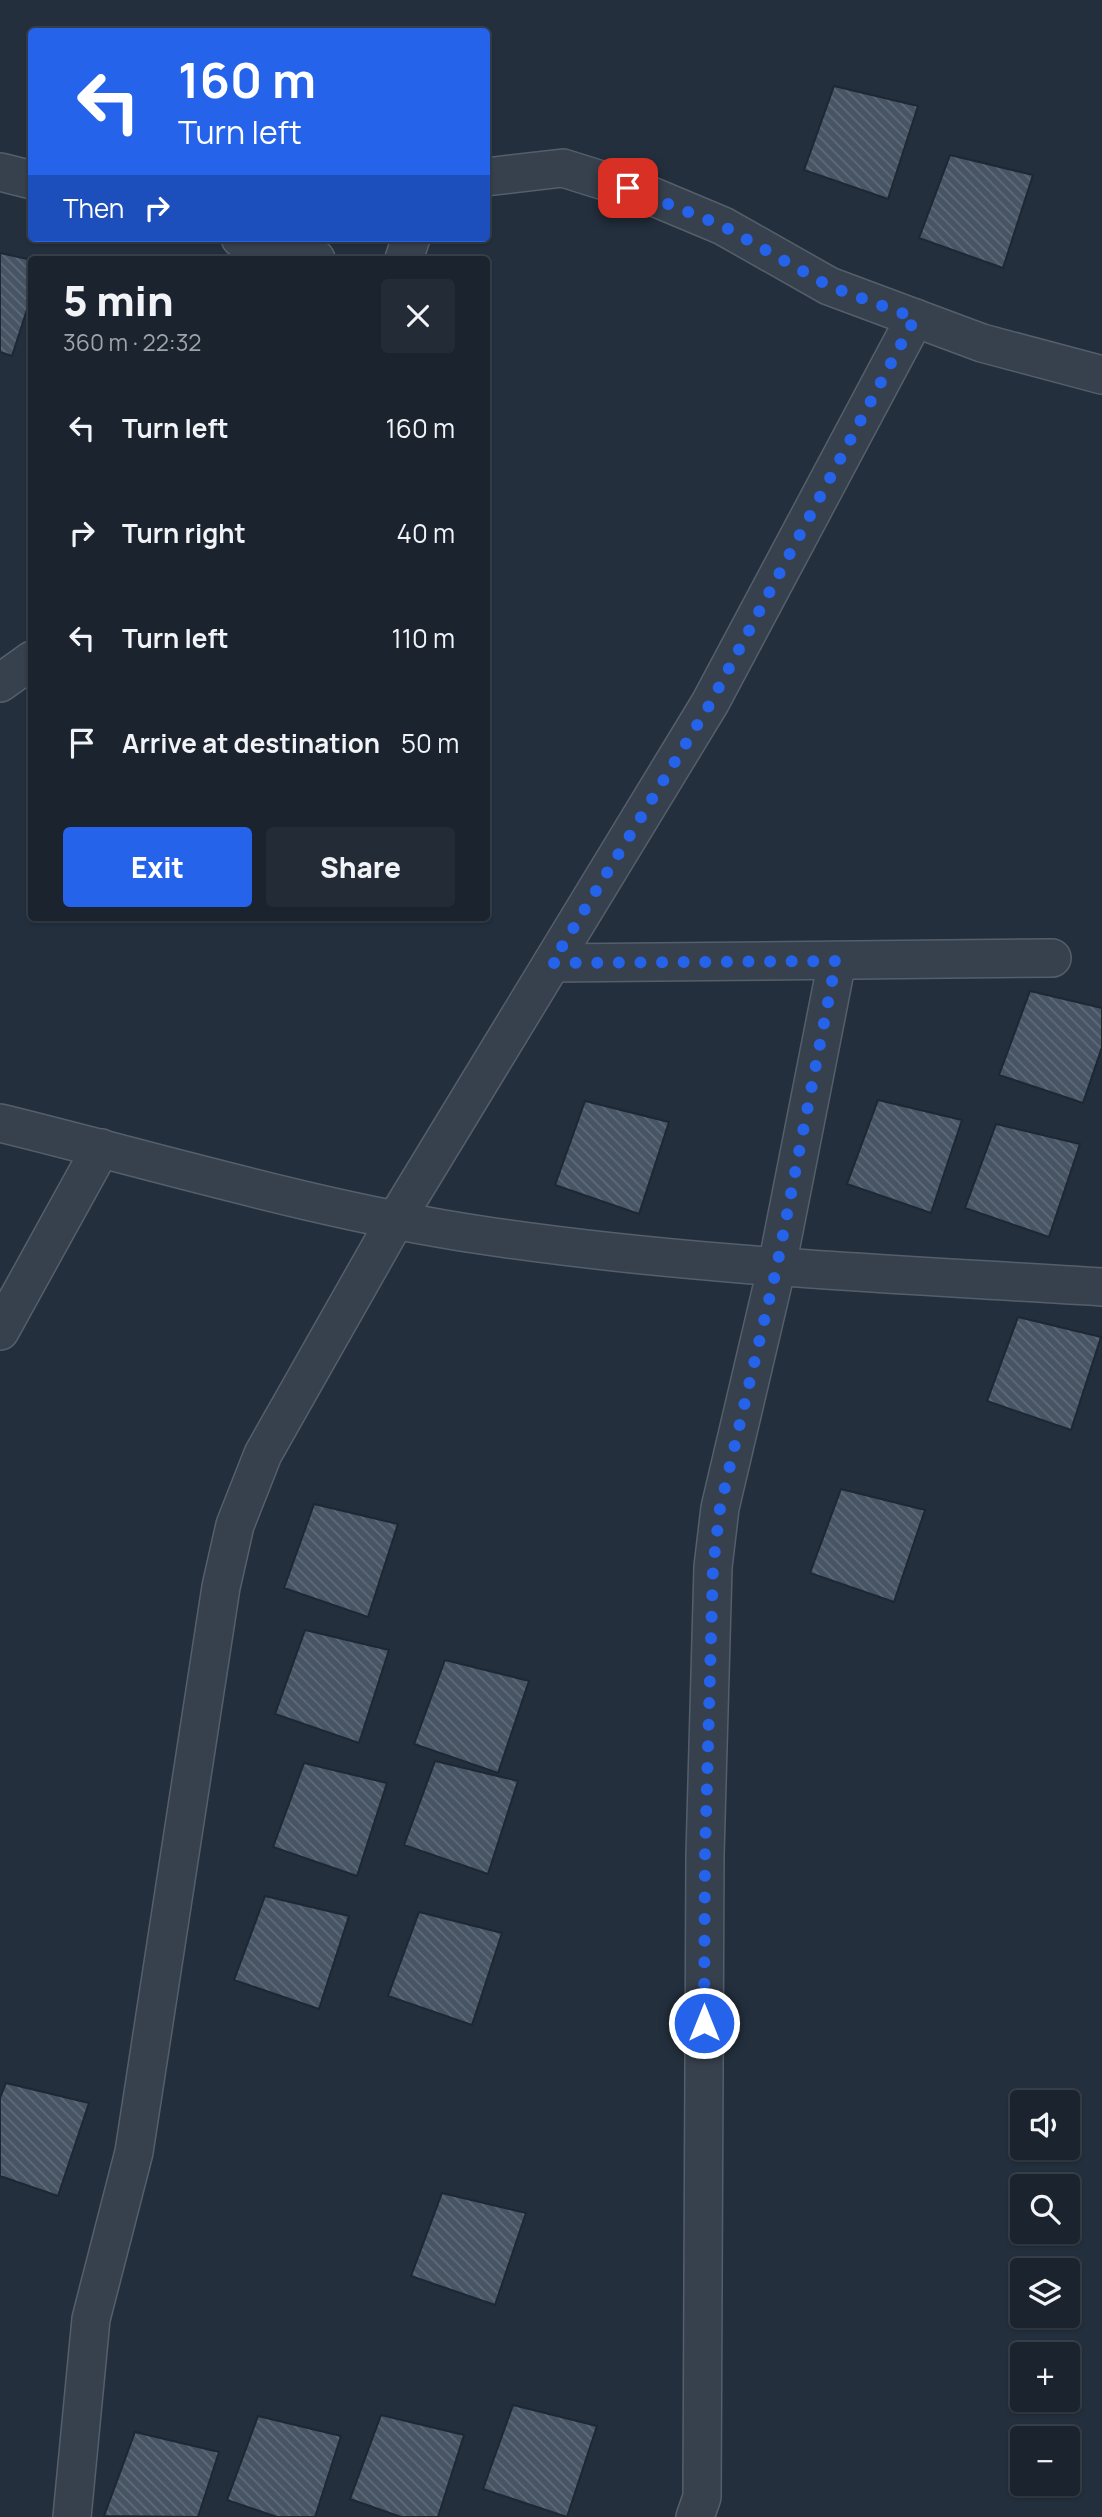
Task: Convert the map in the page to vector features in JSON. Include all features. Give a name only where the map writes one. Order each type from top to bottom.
[{"type":"street","points":[[490,177],[563,168],[649,195],[723,226],[829,286],[982,342],[1102,375]]},
{"type":"street","points":[[0,172],[28,179]]},
{"type":"street","points":[[254,242],[305,256]]},
{"type":"street","points":[[72,2517],[92,2319],[134,2152],[221,1587],[235,1525],[262,1454],[395,1221],[710,704],[915,318]]},
{"type":"street","points":[[0,683],[28,663]]},
{"type":"street","points":[[552,963],[1052,958]]},
{"type":"street","points":[[695,2517],[702,2497],[705,1855],[713,1567],[720,1508],[777,1266],[836,961]]},
{"type":"street","points":[[0,1123],[395,1221],[621,1254],[1102,1287]]},
{"type":"street","points":[[0,1331],[102,1148]]},
{"type":"building","points":[[834,86],[918,106],[888,199],[804,170]]},
{"type":"building","points":[[950,155],[1033,175],[1003,268],[919,238]]},
{"type":"building","points":[[0,253],[28,259],[28,306],[12,356],[0,352]]},
{"type":"building","points":[[1030,991],[1102,1008],[1102,1047],[1083,1103],[999,1075]]},
{"type":"building","points":[[878,1100],[962,1120],[931,1213],[847,1184]]},
{"type":"building","points":[[585,1101],[669,1122],[639,1214],[555,1185]]},
{"type":"building","points":[[996,1124],[1080,1144],[1049,1237],[965,1208]]},
{"type":"building","points":[[1018,1317],[1101,1337],[1071,1430],[987,1401]]},
{"type":"building","points":[[841,1489],[925,1510],[894,1602],[810,1573]]},
{"type":"building","points":[[314,1504],[398,1524],[368,1617],[284,1588]]},
{"type":"building","points":[[305,1630],[389,1650],[359,1743],[275,1714]]},
{"type":"building","points":[[445,1660],[529,1681],[498,1773],[414,1744]]},
{"type":"building","points":[[435,1761],[518,1781],[488,1874],[404,1845]]},
{"type":"building","points":[[304,1763],[387,1783],[357,1876],[273,1847]]},
{"type":"building","points":[[265,1896],[349,1916],[319,2009],[234,1980]]},
{"type":"building","points":[[419,1912],[502,1933],[472,2025],[388,1996]]},
{"type":"building","points":[[6,2083],[89,2103],[58,2196],[0,2176],[0,2098]]},
{"type":"building","points":[[442,2193],[526,2213],[495,2305],[411,2276]]},
{"type":"building","points":[[513,2405],[597,2426],[567,2517],[483,2489]]},
{"type":"building","points":[[381,2415],[464,2435],[438,2517],[401,2517],[350,2499]]},
{"type":"building","points":[[258,2416],[341,2436],[315,2517],[277,2517],[227,2500]]},
{"type":"building","points":[[135,2432],[219,2452],[198,2517],[104,2516]]},
{"type":"route","points":[[628,188],[723,226],[829,286],[915,318],[710,704],[552,963],[836,961],[777,1266],[720,1508],[713,1567],[705,1855],[704,2023]]}]
